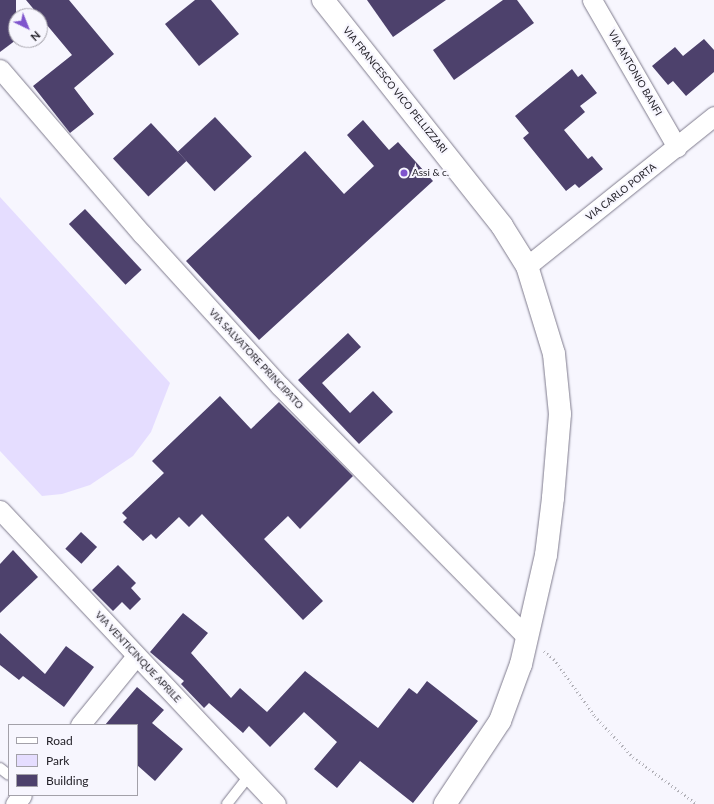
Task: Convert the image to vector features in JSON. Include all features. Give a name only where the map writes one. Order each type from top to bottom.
[{"type":"street","name":"VIA FRANCESCO VICO PELLIZZARI","points":[[323,0],[502,226],[527,266],[554,354],[560,414],[546,555],[517,678],[500,721],[445,804]]},
{"type":"street","name":"VIA ANTONIO BANFI","points":[[592,0],[677,147]]},
{"type":"street","name":"VIA SALVATORE PRINCIPATO","points":[[0,69],[142,234],[280,386],[526,636]]},
{"type":"street","name":"VIA CARLO PORTA","points":[[527,266],[714,116]]},
{"type":"street","name":"VIA VENTICINQUE APRILE","points":[[0,510],[276,804]]},
{"type":"street","points":[[81,724],[136,656]]},
{"type":"street","points":[[15,804],[21,796]]},
{"type":"lane","points":[[0,768],[8,774]]},
{"type":"lane","points":[[227,804],[250,775]]},
{"type":"path","points":[[526,636],[554,659],[595,716],[633,757],[697,804]]},
{"type":"green space","points":[[0,197],[170,383],[151,432],[133,456],[90,485],[62,494],[42,496],[0,451]]},
{"type":"building","points":[[0,0],[16,0],[16,8],[8,8],[8,46],[0,52]]},
{"type":"building","points":[[26,0],[69,0],[114,54],[74,88],[94,114],[70,133],[33,86],[72,55],[48,26],[48,8],[33,8]]},
{"type":"building","points":[[195,0],[211,0],[239,34],[199,66],[165,24]]},
{"type":"building","points":[[367,0],[446,0],[393,37]]},
{"type":"building","points":[[503,0],[517,0],[534,23],[454,80],[433,50]]},
{"type":"building","points":[[704,39],[714,50],[714,72],[686,96],[673,81],[668,85],[652,66],[675,47],[683,56]]},
{"type":"building","points":[[572,69],[578,77],[582,74],[597,93],[580,106],[585,112],[564,130],[588,159],[592,156],[603,169],[579,188],[575,184],[566,191],[523,138],[529,133],[515,116]]},
{"type":"building","points":[[215,117],[252,156],[215,191],[178,152]]},
{"type":"building","points":[[363,120],[389,150],[398,142],[433,181],[259,340],[186,261],[305,151],[344,194],[374,166],[347,135]]},
{"type":"building","points":[[151,123],[186,161],[148,196],[113,158]]},
{"type":"building","points":[[85,209],[142,270],[126,285],[69,224]]},
{"type":"building","points":[[348,333],[361,347],[322,383],[350,413],[373,391],[393,412],[359,444],[298,380]]},
{"type":"building","points":[[220,396],[251,429],[279,402],[353,476],[300,529],[288,516],[264,539],[323,601],[303,620],[202,514],[189,527],[179,517],[156,539],[151,534],[143,541],[123,522],[127,518],[122,513],[164,473],[152,461]]},
{"type":"building","points":[[81,532],[97,547],[81,564],[65,549]]},
{"type":"building","points":[[13,550],[38,577],[0,613],[0,564]]},
{"type":"building","points":[[118,565],[136,583],[131,588],[141,599],[130,610],[122,602],[113,611],[92,590]]},
{"type":"building","points":[[183,613],[208,633],[191,653],[231,698],[240,688],[267,712],[305,671],[378,728],[409,688],[417,694],[427,681],[478,721],[413,803],[360,761],[337,788],[314,769],[337,742],[304,712],[270,747],[249,726],[243,733],[209,703],[204,708],[181,684],[184,681],[150,652]]},
{"type":"building","points":[[0,633],[45,674],[66,646],[94,667],[64,707],[23,676],[19,680],[0,665]]},
{"type":"building","points":[[137,687],[164,710],[152,723],[183,749],[155,781],[138,766],[138,724],[106,724]]},
{"type":"place","name":"Assi & c.","points":[[404,173]]}]
